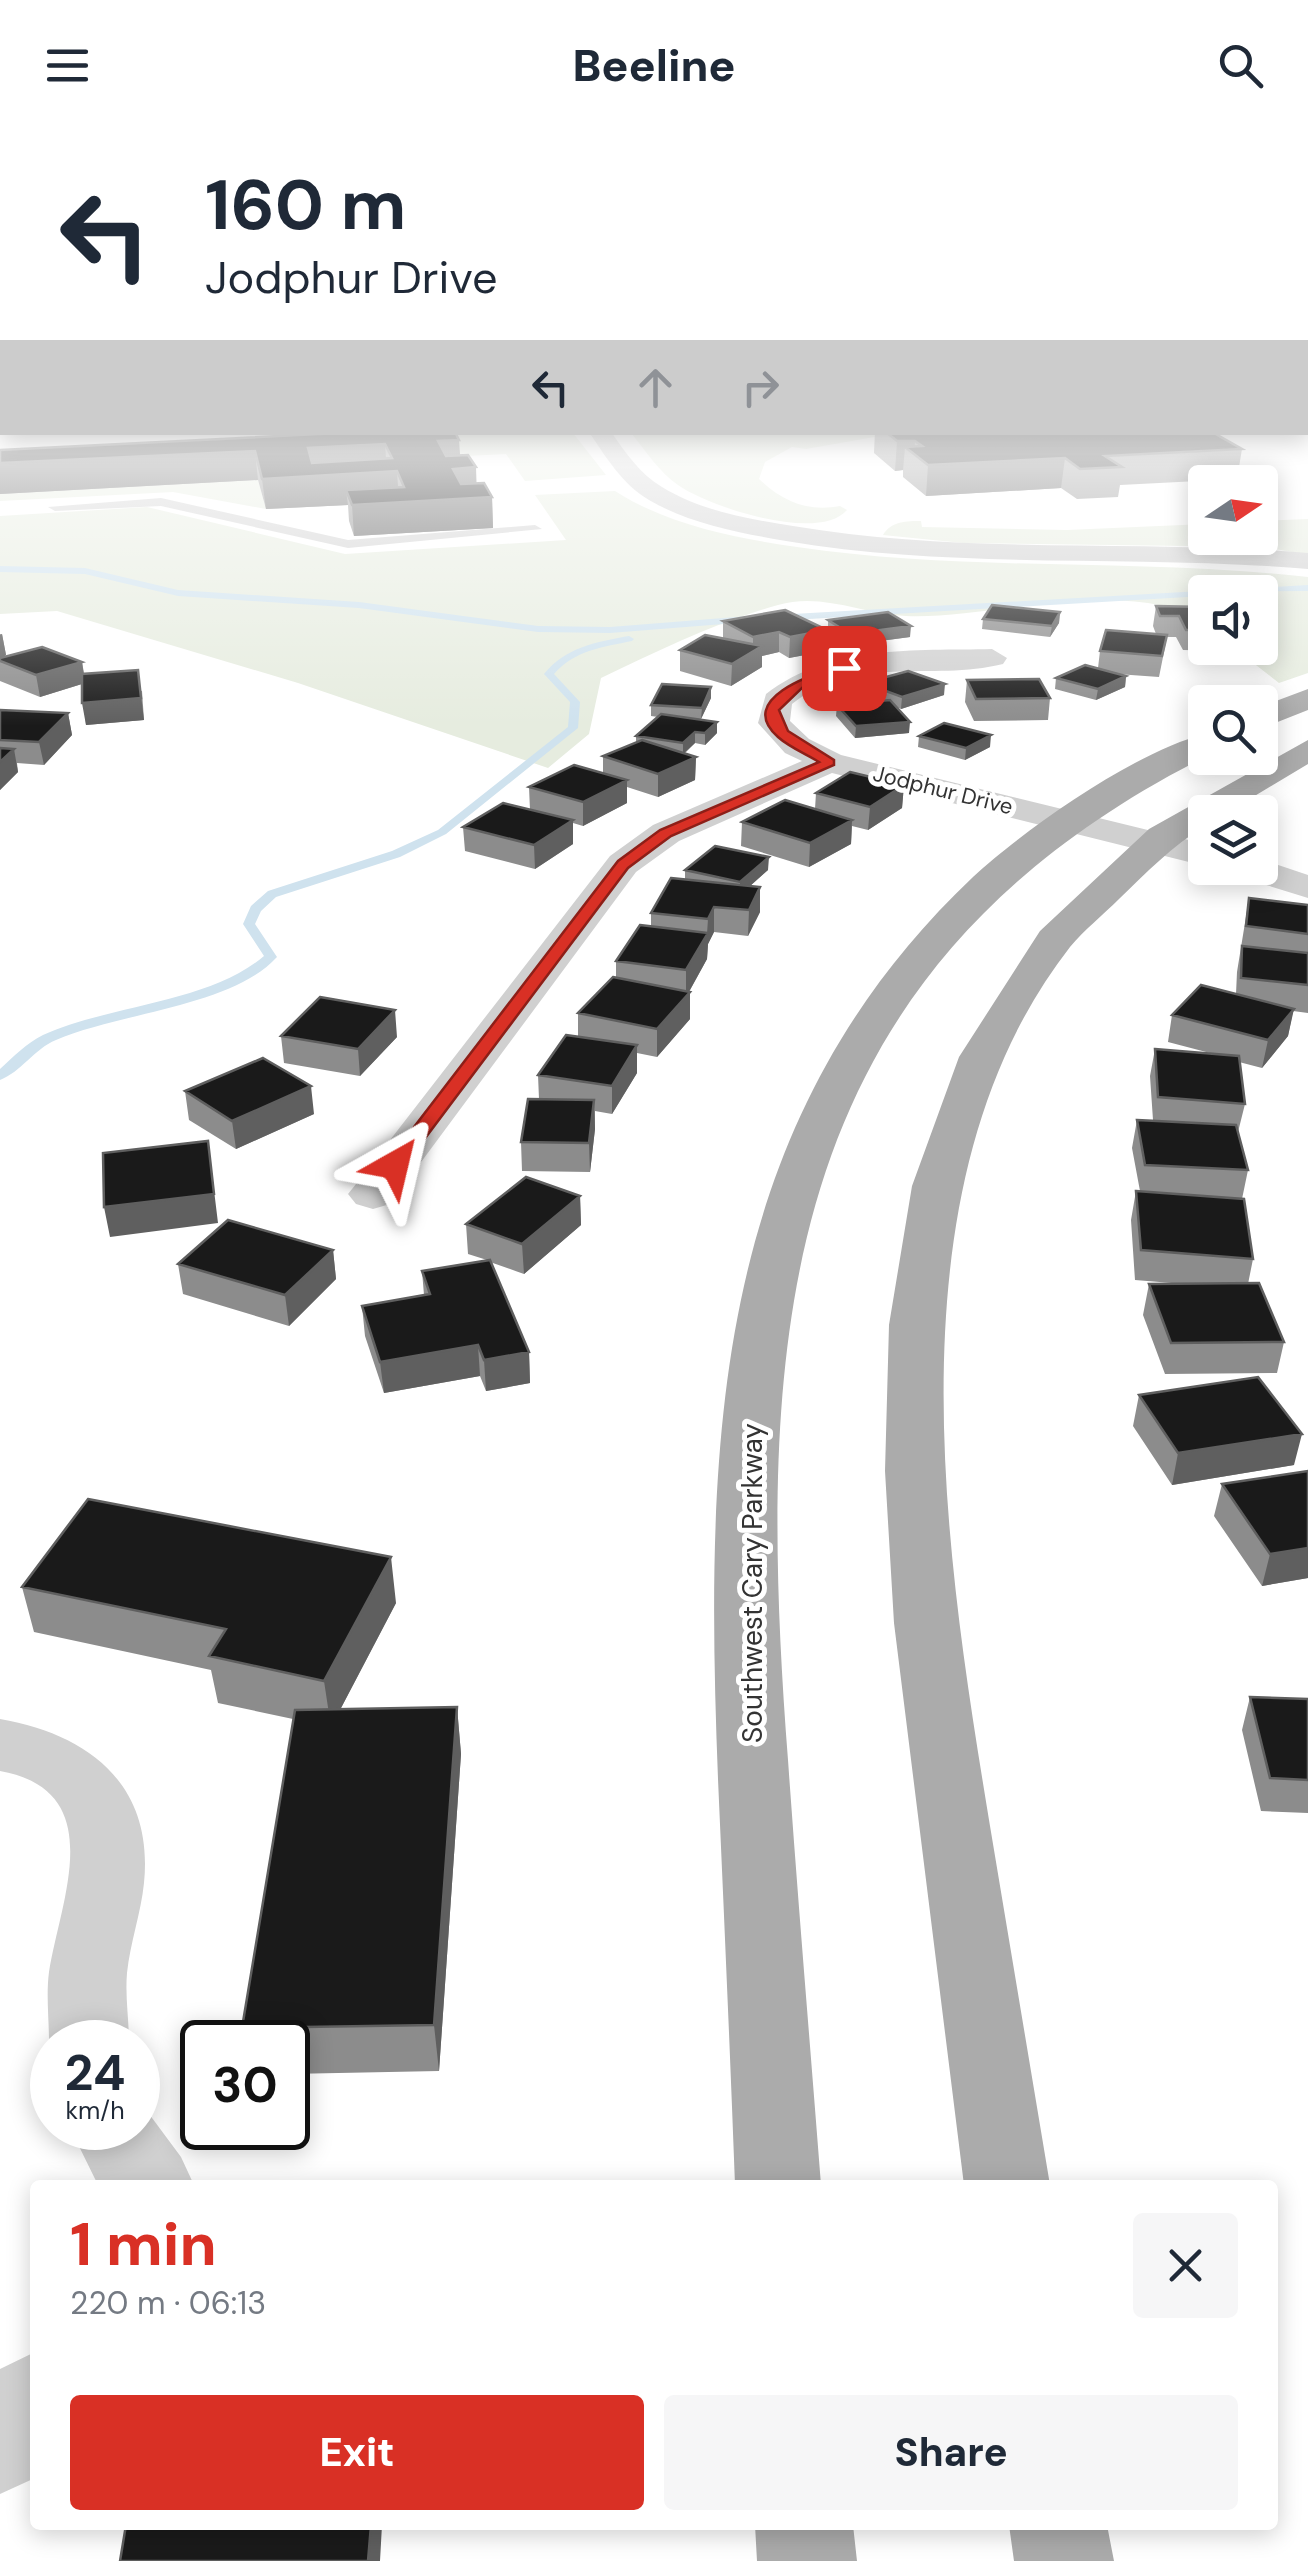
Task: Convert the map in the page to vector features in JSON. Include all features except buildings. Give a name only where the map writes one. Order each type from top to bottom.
[{"type":"main road","points":[[1278,711],[1308,698]]},
{"type":"main road","points":[[1007,2180],[924,1619],[911,1411],[921,1259],[949,1137],[983,1050],[1035,963],[1110,882],[1180,849],[1308,750]]},
{"type":"main road","name":"Southwest Cary Parkway","points":[[778,2180],[746,1642],[751,1398],[763,1311],[803,1170],[864,1041],[950,923],[1006,867],[1129,784],[1188,753]]},
{"type":"main road","points":[[804,2530],[806,2561]]},
{"type":"main road","points":[[1059,2530],[1064,2561]]},
{"type":"street","points":[[665,498],[720,519],[781,533],[935,550],[1308,560]]},
{"type":"street","name":"Jodphur Drive","points":[[992,658],[844,668],[789,689],[777,701],[774,723],[797,746],[830,762],[1180,849]]},
{"type":"street","points":[[374,1194],[623,864],[666,833],[830,762]]},
{"type":"street","points":[[1278,877],[1308,887]]},
{"type":"street","points":[[0,1746],[18,1747],[74,1770],[103,1818],[108,1870],[87,1977],[89,2020]]},
{"type":"street","points":[[122,2150],[147,2180]]},
{"type":"street","points":[[0,2446],[30,2406]]},
{"type":"lane","points":[[55,506],[161,502],[348,544],[536,529]]},
{"type":"shaded area","points":[[0,498],[49,498],[0,501]]},
{"type":"shaded area","points":[[208,498],[263,498],[266,509]]},
{"type":"shaded area","points":[[537,498],[627,498],[657,513],[726,534],[861,555],[1244,571],[1308,577],[1308,673],[1279,683],[1256,665],[1278,665],[1278,575],[1188,575],[1188,616],[1141,602],[1102,600],[906,616],[826,602],[794,602],[710,628],[601,678],[589,734],[548,768],[298,683],[57,611],[0,614],[0,516],[147,507],[345,554],[566,540]]},
{"type":"shaded area","points":[[703,498],[786,498],[807,506],[840,506],[847,510],[833,519],[789,522]]},
{"type":"shaded area","points":[[1308,519],[1308,555],[1278,550],[1278,520]]},
{"type":"shaded area","points":[[921,521],[922,527],[1067,530],[1188,525],[1188,546],[963,543],[883,535],[895,524]]},
{"type":"waterway","points":[[0,569],[85,571],[178,593],[359,605],[538,629],[610,630],[749,619]]},
{"type":"waterway","points":[[775,618],[1308,588]]},
{"type":"waterway","points":[[0,1076],[48,1038],[203,992],[257,969],[271,957],[249,924],[255,909],[272,894],[396,854],[442,832],[573,728],[575,702],[549,674],[557,665],[584,649],[629,639]]},
{"type":"route","points":[[395,1165],[623,864],[666,833],[830,762],[797,746],[783,734],[774,723],[773,710],[777,701],[800,682],[844,668]]}]
